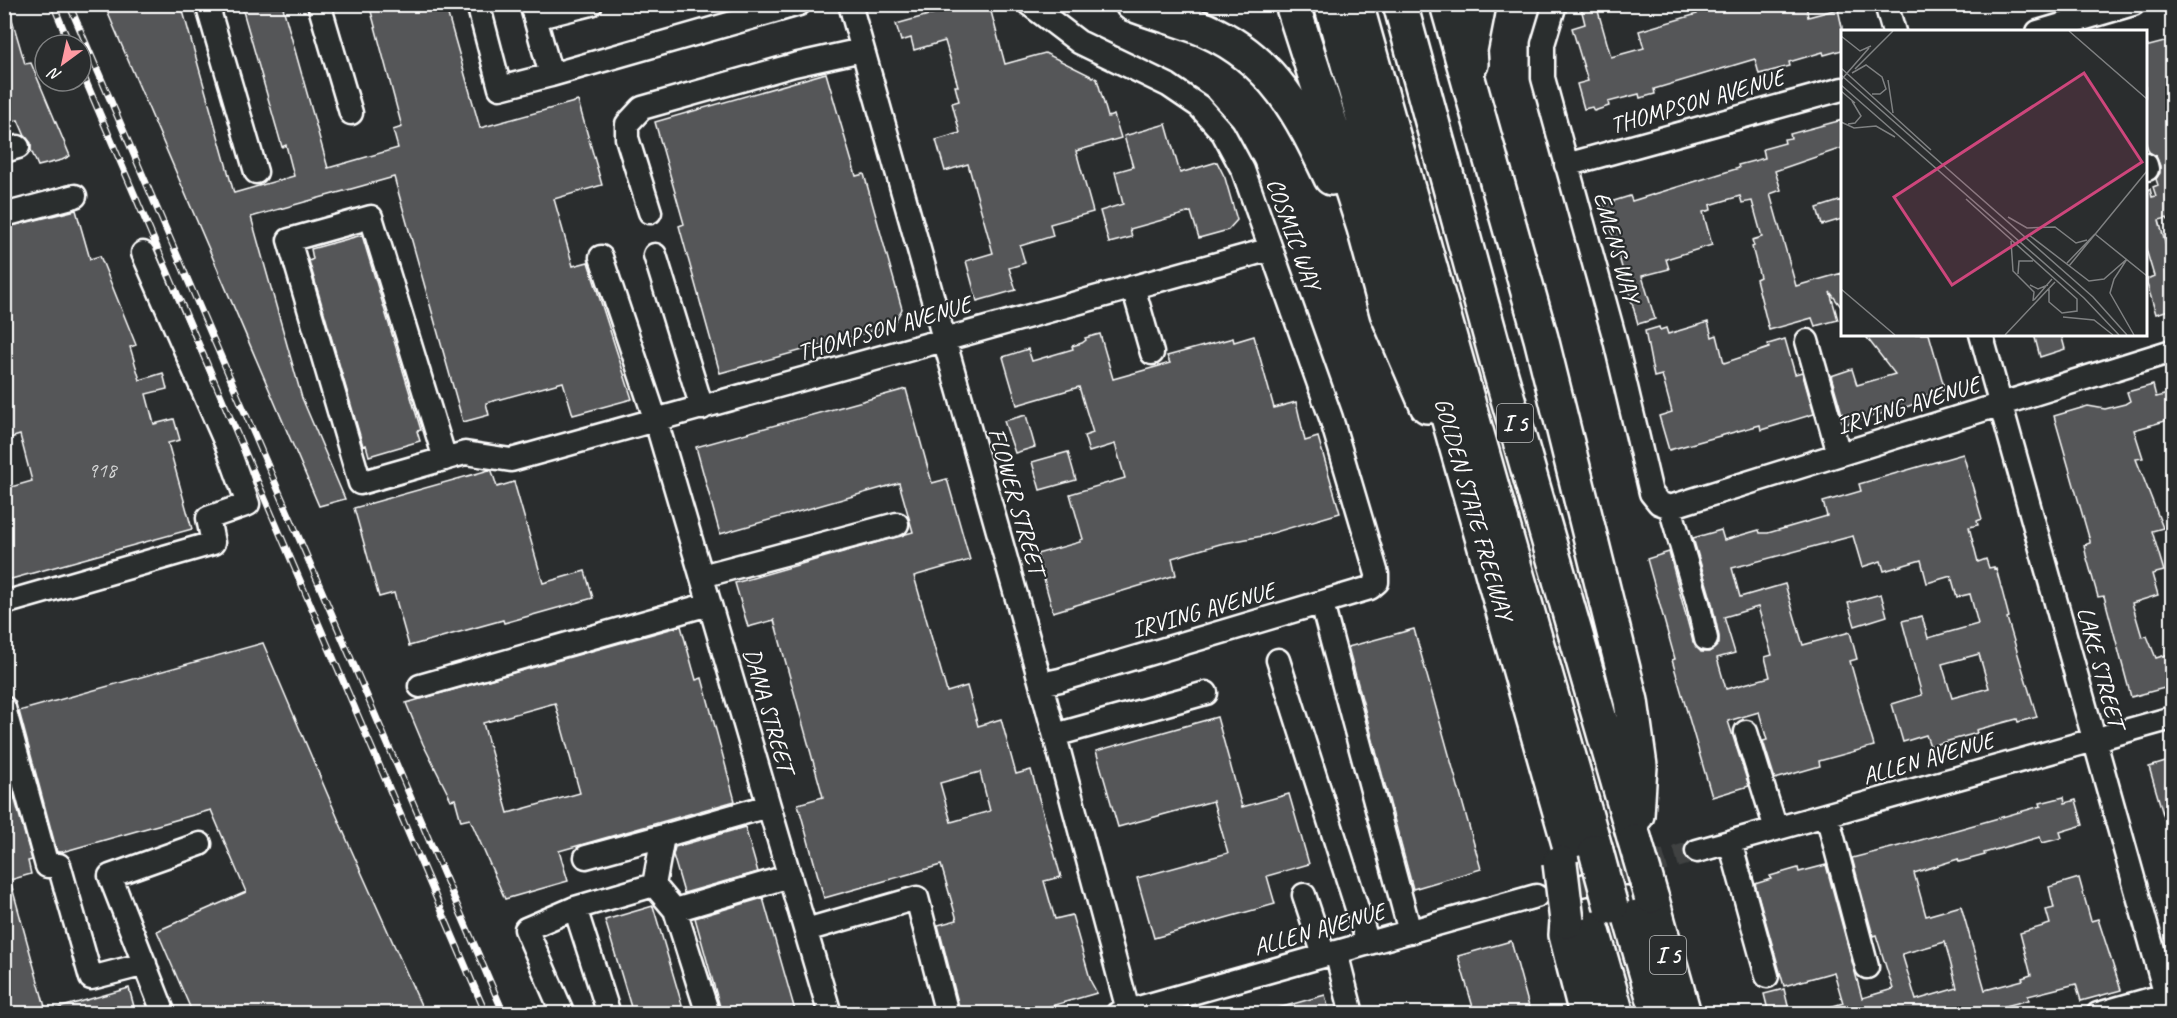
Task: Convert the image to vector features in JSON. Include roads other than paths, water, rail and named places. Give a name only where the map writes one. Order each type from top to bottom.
[{"type":"highway","points":[[1132,4],[1205,30],[1248,54],[1265,69],[1293,104],[1370,256]]},
{"type":"highway","points":[[1292,4],[1364,228],[1387,313],[1478,526]]},
{"type":"highway","name":"GOLDEN STATE FREEWAY","points":[[1331,4],[1558,804],[1595,852]]},
{"type":"highway","points":[[1356,4],[1595,852]]},
{"type":"highway","points":[[1376,4],[1609,908],[1640,1014]]},
{"type":"highway","name":"I 5","points":[[1400,4],[1501,375],[1595,852],[1609,908],[1617,1014]]},
{"type":"highway","points":[[1447,4],[1541,338],[1631,702],[1640,766],[1595,852]]},
{"type":"highway","points":[[1477,111],[1470,50],[1479,4]]},
{"type":"highway","points":[[1586,1014],[1566,935],[1609,908]]},
{"type":"highway","points":[[1609,908],[1658,1014]]},
{"type":"highway","name":"I 5","points":[[1609,908],[1684,1014]]},
{"type":"street","points":[[207,4],[256,171]]},
{"type":"street","points":[[319,4],[351,113]]},
{"type":"street","points":[[477,4],[500,88],[799,4]]},
{"type":"street","points":[[551,75],[533,11],[591,4]]},
{"type":"street","name":"FLOWER STREET","points":[[850,4],[1055,735],[1125,1012]]},
{"type":"street","name":"COSMIC WAY","points":[[1029,4],[1079,42],[1168,85],[1199,106],[1223,133],[1243,170],[1331,418],[1377,574],[1377,582]]},
{"type":"street","name":"EMENS WAY","points":[[1556,4],[1543,44],[1543,78],[1614,336],[1651,493],[1664,505],[1698,603],[1706,639]]},
{"type":"street","points":[[1886,4],[1893,30]]},
{"type":"street","points":[[2041,30],[2063,14],[2105,22],[2133,4]]},
{"type":"street","points":[[650,212],[627,138],[627,123],[642,108],[794,65],[862,50]]},
{"type":"street","name":"THOMPSON AVENUE","points":[[1566,165],[1841,89]]},
{"type":"street","points":[[4,215],[75,196]]},
{"type":"street","points":[[371,217],[445,459],[360,483],[289,240],[371,217]]},
{"type":"street","name":"THOMPSON AVENUE","points":[[445,459],[465,453],[511,460],[1271,249]]},
{"type":"street","points":[[4,603],[213,543],[208,518],[248,504],[226,443],[143,253]]},
{"type":"street","points":[[655,255],[702,408]]},
{"type":"street","name":"DANA STREET","points":[[601,257],[656,421],[830,1014]]},
{"type":"street","points":[[1133,287],[1152,353]]},
{"type":"street","name":"LAKE STREET","points":[[1982,336],[2168,1004]]},
{"type":"street","points":[[1807,341],[1839,454]]},
{"type":"street","name":"IRVING AVENUE","points":[[1664,505],[2001,405],[2172,351]]},
{"type":"street","points":[[702,576],[897,524]]},
{"type":"street","name":"IRVING AVENUE","points":[[1041,684],[1322,603],[1370,588],[1377,582]]},
{"type":"street","points":[[1322,603],[1410,932]]},
{"type":"street","points":[[420,686],[710,604]]},
{"type":"street","points":[[1278,660],[1368,943]]},
{"type":"street","points":[[1055,735],[1206,693]]},
{"type":"street","points":[[4,708],[47,866],[59,865],[91,978],[145,964]]},
{"type":"street","name":"ALLEN AVENUE","points":[[1697,851],[2172,718]]},
{"type":"street","points":[[1746,732],[1776,829]]},
{"type":"street","points":[[586,858],[768,806]]},
{"type":"street","points":[[1827,815],[1867,967]]},
{"type":"street","points":[[654,885],[663,836]]},
{"type":"street","points":[[1730,842],[1767,976]]},
{"type":"street","points":[[164,1014],[110,876],[200,844]]},
{"type":"street","points":[[675,910],[790,876]]},
{"type":"street","points":[[563,1014],[526,928],[575,908],[654,885]]},
{"type":"street","points":[[654,885],[675,910],[708,1014]]},
{"type":"street","points":[[1304,895],[1350,1005]]},
{"type":"street","name":"ALLEN AVENUE","points":[[1125,1012],[1536,896]]},
{"type":"street","points":[[806,930],[917,898],[947,1014]]},
{"type":"street","points":[[575,908],[609,1014]]},
{"type":"street","points":[[2098,1014],[2168,1004]]},
{"type":"tunnel","points":[[1549,893],[1697,851]]},
{"type":"railway","points":[[53,4],[65,33]]},
{"type":"railway","points":[[69,4],[504,1014]]},
{"type":"railway","points":[[91,93],[486,1014]]}]
